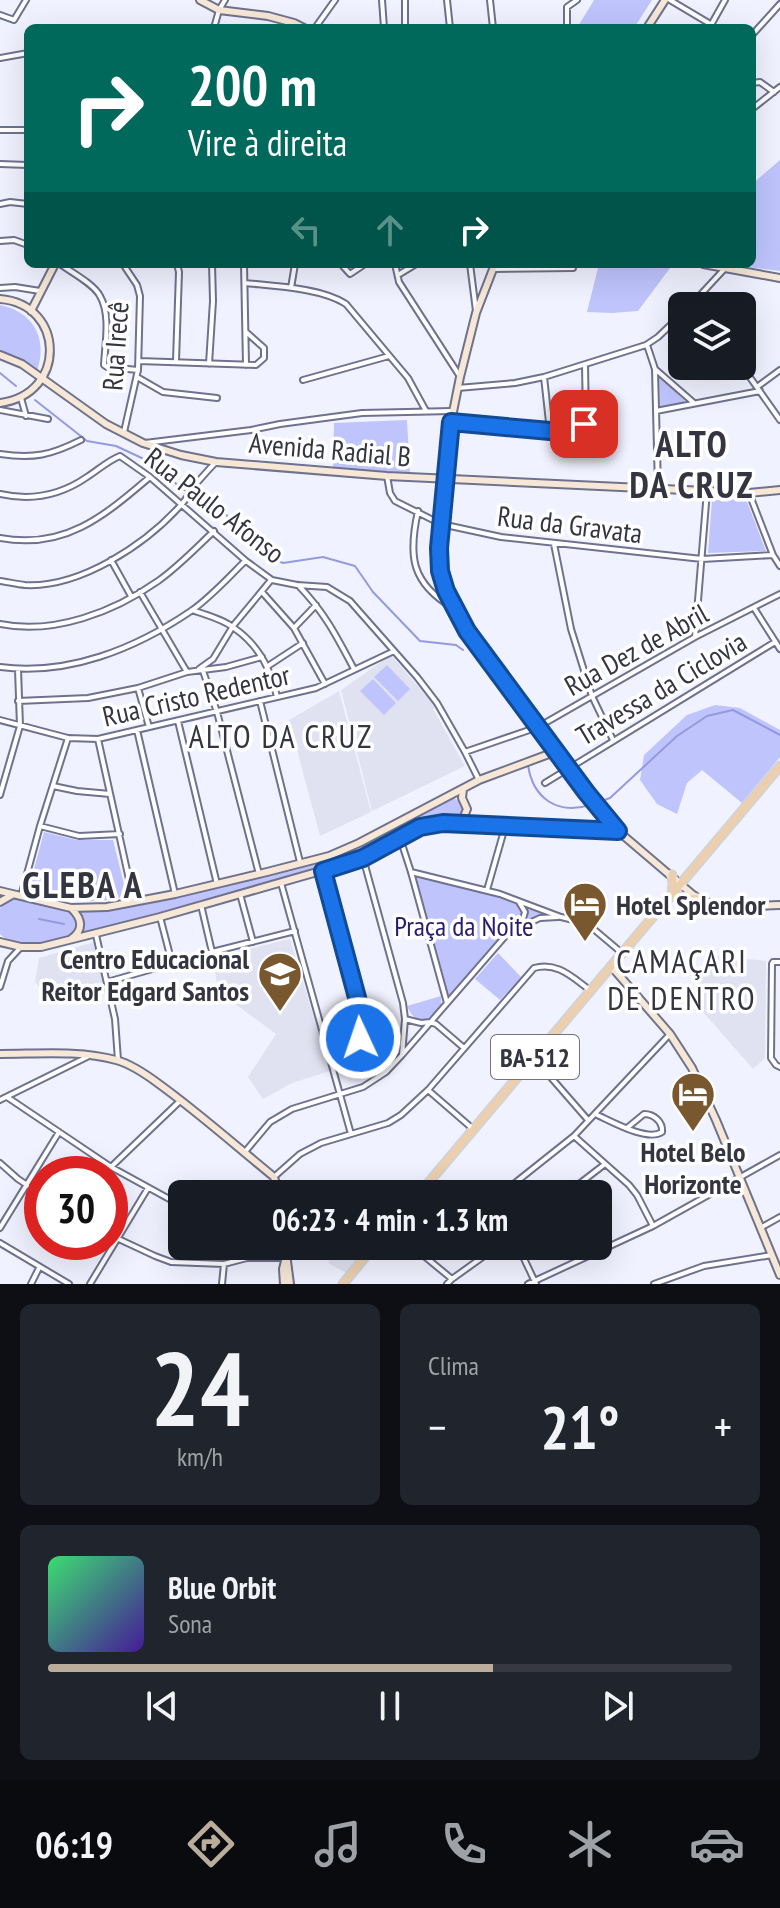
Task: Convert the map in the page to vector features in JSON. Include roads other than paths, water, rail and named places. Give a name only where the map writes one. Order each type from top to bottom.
[{"type":"main road","name":"BA-512","points":[[431,1180],[780,766]]},
{"type":"main road","points":[[672,875],[672,896],[698,899]]},
{"type":"main road","points":[[343,1284],[363,1260]]},
{"type":"street","points":[[0,15],[14,20],[26,0]]},
{"type":"street","points":[[214,24],[216,10],[225,0]]},
{"type":"street","points":[[318,24],[335,0]]},
{"type":"street","points":[[382,0],[384,24]]},
{"type":"street","points":[[405,0],[405,24]]},
{"type":"street","points":[[447,0],[450,24]]},
{"type":"street","points":[[490,0],[493,24]]},
{"type":"street","points":[[567,24],[567,7],[577,0]]},
{"type":"street","points":[[650,24],[668,0],[710,24]]},
{"type":"street","points":[[715,24],[725,0]]},
{"type":"street","points":[[205,1],[216,10],[268,16],[296,24]]},
{"type":"street","points":[[756,31],[780,4]]},
{"type":"street","points":[[0,58],[24,54]]},
{"type":"street","points":[[756,82],[774,92]]},
{"type":"street","points":[[756,106],[780,87]]},
{"type":"street","points":[[0,130],[24,130]]},
{"type":"street","points":[[0,164],[24,165]]},
{"type":"street","points":[[0,204],[24,204]]},
{"type":"street","points":[[0,241],[14,240],[24,244]]},
{"type":"street","points":[[31,311],[54,268]]},
{"type":"street","points":[[63,268],[100,295],[106,323],[104,365],[138,370]]},
{"type":"street","name":"Rua Irecê","points":[[124,434],[138,370],[140,296],[133,276],[126,268]]},
{"type":"street","points":[[176,362],[178,268]]},
{"type":"street","points":[[209,364],[212,268]]},
{"type":"street","points":[[244,268],[246,365]]},
{"type":"street","points":[[291,288],[294,268]]},
{"type":"street","points":[[395,268],[396,276],[460,377]]},
{"type":"street","points":[[396,276],[409,268]]},
{"type":"street","points":[[470,268],[476,313]]},
{"type":"street","points":[[494,268],[476,313],[452,411],[441,524],[440,571],[454,609],[467,631],[618,831],[698,899],[716,906],[780,905]]},
{"type":"street","points":[[703,292],[725,268]]},
{"type":"street","points":[[736,268],[780,278]]},
{"type":"street","points":[[245,283],[291,288],[335,298],[346,304],[408,378],[426,411]]},
{"type":"street","points":[[0,288],[40,291]]},
{"type":"street","points":[[0,299],[21,304],[40,320],[46,331],[50,355],[43,378],[33,390],[21,398],[0,403]]},
{"type":"street","points":[[457,388],[544,377],[646,345],[668,327]]},
{"type":"street","points":[[139,361],[258,365],[265,353],[262,345],[246,332]]},
{"type":"street","points":[[646,345],[655,369],[658,489]]},
{"type":"street","name":"Avenida Radial B","points":[[0,355],[22,364],[84,410],[124,434],[161,450],[216,462],[446,480],[749,493],[780,490]]},
{"type":"street","points":[[303,380],[389,356]]},
{"type":"street","points":[[451,422],[550,431],[584,424],[585,365]]},
{"type":"street","points":[[655,369],[694,403]]},
{"type":"street","points":[[656,411],[759,389],[780,370]]},
{"type":"street","points":[[137,377],[163,392],[217,398]]},
{"type":"street","points":[[544,377],[550,431]]},
{"type":"street","points":[[752,380],[780,420]]},
{"type":"street","points":[[21,398],[26,416]]},
{"type":"street","points":[[0,410],[48,419]]},
{"type":"street","points":[[143,443],[362,413],[452,411]]},
{"type":"street","points":[[0,454],[35,457],[58,452],[81,440]]},
{"type":"street","points":[[161,450],[167,440]]},
{"type":"street","name":"Rua Paulo Afonso","points":[[0,494],[19,498],[51,495],[83,480],[120,456],[150,477],[272,580],[319,585],[350,601],[437,703],[479,780]]},
{"type":"street","points":[[0,581],[25,585],[54,582],[86,573],[111,560],[153,532],[183,504],[216,462]]},
{"type":"street","name":"Rua da Gravata","points":[[387,476],[395,501],[441,524],[501,537],[702,559],[773,555]]},
{"type":"street","points":[[0,538],[20,542],[38,541],[68,534],[96,521],[150,477]]},
{"type":"street","points":[[695,637],[707,491]]},
{"type":"street","points":[[749,493],[780,566]]},
{"type":"street","points":[[418,511],[413,536],[413,561],[430,591],[454,609]]},
{"type":"street","points":[[0,624],[41,627],[118,605],[161,579],[214,531]]},
{"type":"street","points":[[554,543],[571,629],[592,696],[613,740]]},
{"type":"street","points":[[111,560],[132,597]]},
{"type":"street","points":[[0,667],[38,669],[78,664],[123,648],[192,610],[246,561]]},
{"type":"street","points":[[200,669],[213,659],[233,626],[272,580]]},
{"type":"street","points":[[297,585],[330,623],[354,669]]},
{"type":"street","points":[[140,592],[187,672]]},
{"type":"street","points":[[262,592],[294,628],[325,684]]},
{"type":"street","name":"Rua Dez de Abril","points":[[465,752],[538,727],[695,637],[780,594]]},
{"type":"street","points":[[294,628],[316,605]]},
{"type":"street","points":[[754,608],[780,649]]},
{"type":"street","points":[[192,610],[233,626],[268,666],[277,697]]},
{"type":"street","name":"Travessa da Ciclovia","points":[[545,783],[775,642]]},
{"type":"street","points":[[268,666],[303,643]]},
{"type":"street","name":"Rua Cristo Redentor","points":[[0,720],[68,738],[98,739],[316,688],[394,651]]},
{"type":"street","points":[[18,701],[88,698],[138,688],[187,672],[226,667],[262,657]]},
{"type":"street","points":[[0,795],[20,726],[18,669]]},
{"type":"street","points":[[200,669],[217,712],[259,874]]},
{"type":"street","points":[[138,688],[149,727]]},
{"type":"street","points":[[260,701],[300,864]]},
{"type":"street","points":[[178,721],[217,884]]},
{"type":"street","points":[[137,730],[175,894]]},
{"type":"street","points":[[21,896],[68,738]]},
{"type":"street","points":[[98,739],[134,902]]},
{"type":"street","points":[[0,891],[71,908],[107,907],[300,864],[359,843],[479,780],[557,751]]},
{"type":"street","points":[[53,786],[111,794]]},
{"type":"street","points":[[461,824],[467,809],[462,798],[463,789]]},
{"type":"street","points":[[454,794],[462,798]]},
{"type":"street","points":[[0,942],[21,947],[41,947],[96,935],[363,858],[420,827],[443,823],[618,831]]},
{"type":"street","points":[[40,826],[79,836],[120,834]]},
{"type":"street","points":[[486,891],[505,827]]},
{"type":"street","points":[[400,838],[447,1003]]},
{"type":"street","points":[[363,858],[403,1003],[402,1055]]},
{"type":"street","points":[[323,871],[363,1025],[357,1042],[329,1054]]},
{"type":"street","points":[[411,872],[486,891],[590,926],[622,953]]},
{"type":"street","points":[[281,883],[351,1134]]},
{"type":"street","points":[[240,894],[253,942]]},
{"type":"street","points":[[0,902],[12,895]]},
{"type":"street","points":[[518,901],[525,912],[521,926]]},
{"type":"street","points":[[201,905],[212,952]]},
{"type":"street","points":[[69,941],[78,935],[80,927],[78,916],[71,908]]},
{"type":"street","points":[[160,917],[172,963]]},
{"type":"street","points":[[244,1153],[270,1122],[292,1109],[375,1081],[402,1055],[508,933],[540,918],[561,917]]},
{"type":"street","points":[[107,982],[295,931]]},
{"type":"street","points":[[96,935],[115,1019],[118,1060]]},
{"type":"street","points":[[0,987],[8,961],[21,947]]},
{"type":"street","points":[[780,962],[772,964],[771,1058],[780,1067]]},
{"type":"street","points":[[274,1177],[300,1154],[321,1143],[388,1123],[412,1106],[534,968],[542,965],[556,967],[590,990]]},
{"type":"street","points":[[611,966],[670,1034],[692,1068],[780,1273]]},
{"type":"street","points":[[405,1019],[430,1022],[441,1027],[464,1048]]},
{"type":"street","points":[[519,1180],[574,1136],[670,1034]]},
{"type":"street","points":[[0,1054],[67,1053],[118,1060],[181,1100],[276,1180]]},
{"type":"street","points":[[0,1100],[89,1055]]},
{"type":"street","points":[[534,1058],[589,1121]]},
{"type":"street","points":[[428,1090],[473,1129]]},
{"type":"street","points":[[7,1097],[95,1156]]},
{"type":"street","points":[[122,1156],[181,1100]]},
{"type":"street","points":[[595,1114],[627,1128],[642,1134],[660,1134],[663,1128],[657,1118],[644,1114],[627,1128]]},
{"type":"street","points":[[45,1156],[59,1132]]},
{"type":"street","points":[[574,1136],[637,1195],[653,1226]]},
{"type":"street","points":[[524,1260],[533,1283],[653,1226],[780,1155]]},
{"type":"street","points":[[0,1163],[24,1183]]},
{"type":"street","points":[[584,1180],[605,1163]]},
{"type":"street","points":[[128,1177],[168,1199]]},
{"type":"street","points":[[128,1223],[148,1188]]},
{"type":"street","points":[[0,1228],[24,1190]]},
{"type":"street","points":[[762,1227],[780,1217]]},
{"type":"street","points":[[0,1243],[69,1284]]},
{"type":"street","points":[[128,1243],[166,1261],[224,1264],[239,1260]]},
{"type":"street","points":[[654,1284],[704,1266],[772,1255]]},
{"type":"street","points":[[90,1284],[105,1260]]},
{"type":"street","points":[[286,1260],[287,1284]]},
{"type":"street","points":[[430,1260],[452,1279]]},
{"type":"street","points":[[447,1284],[478,1260]]},
{"type":"street","points":[[222,1284],[224,1264]]},
{"type":"street","points":[[31,1284],[40,1268]]},
{"type":"waterway","points":[[0,373],[16,386]]},
{"type":"waterway","points":[[35,400],[87,441],[116,446],[146,460],[165,472],[179,487],[222,510],[247,544],[263,555],[283,563],[323,557],[355,566],[373,592],[420,641],[456,645],[463,650]]},
{"type":"waterway","points":[[599,802],[610,798],[677,736],[707,716],[733,710],[780,735]]},
{"type":"waterway","points":[[528,765],[535,787],[549,802],[568,808],[590,805]]},
{"type":"waterway","points":[[39,919],[64,924]]},
{"type":"place","name":"Hotel Splendor","points":[[585,943]]},
{"type":"place","name":"Centro Educacional Reitor Edgard Santos","points":[[280,1013]]},
{"type":"place","name":"Hotel Belo Horizonte","points":[[693,1133]]},
{"type":"district","name":"ALTO DA CRUZ","points":[[692,464]]},
{"type":"district","name":"ALTO DA CRUZ","points":[[281,736]]},
{"type":"district","name":"GLEBA A","points":[[83,884]]},
{"type":"district","name":"CAMAÇARI DE DENTRO","points":[[682,980]]},
{"type":"park label","name":"Praça da Noite","points":[[464,925]]}]
